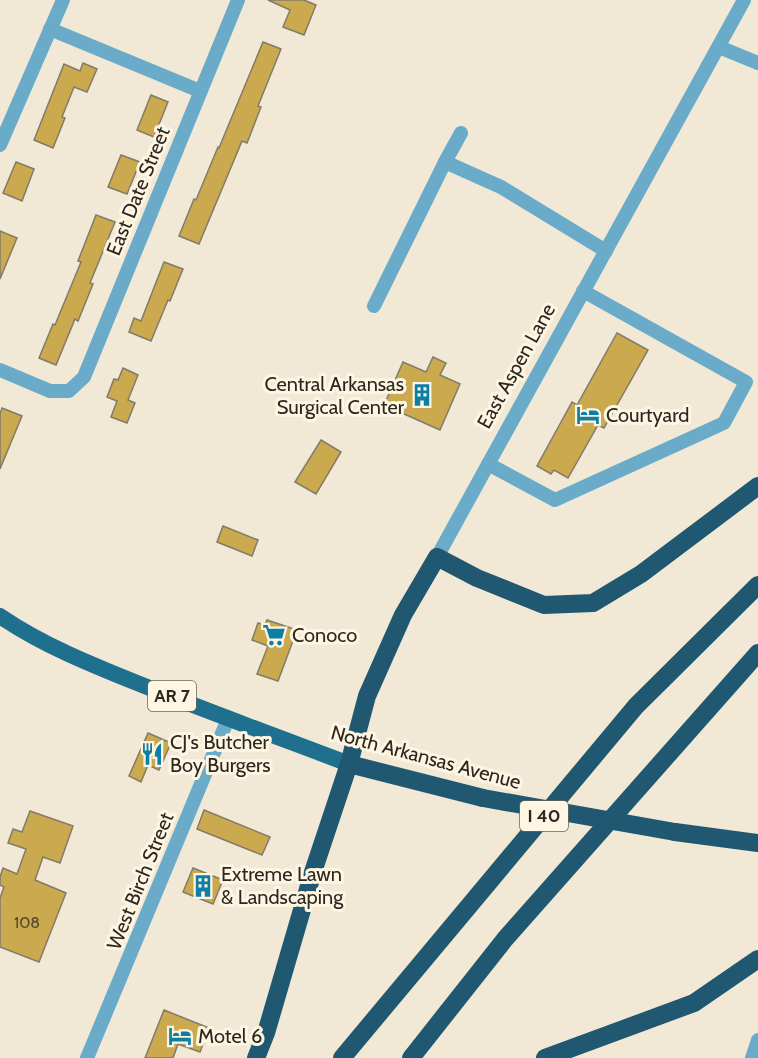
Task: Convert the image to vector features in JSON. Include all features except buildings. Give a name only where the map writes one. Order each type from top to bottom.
[{"type":"highway","points":[[437,557],[477,578],[544,605],[593,603],[641,574],[758,486]]},
{"type":"highway","name":"East Aspen Lane","points":[[256,1058],[266,1033],[313,872],[349,764],[367,696],[403,615],[437,557]]},
{"type":"highway","name":"I 40","points":[[342,1058],[636,706],[758,585]]},
{"type":"highway","name":"I 40","points":[[411,1058],[505,939],[758,653]]},
{"type":"highway","name":"North Arkansas Avenue","points":[[349,764],[483,798],[675,832],[758,843]]},
{"type":"highway","points":[[544,1058],[694,1003],[758,959]]},
{"type":"main road","name":"North Arkansas Avenue","points":[[0,616],[86,662],[349,764]]},
{"type":"street","points":[[0,145],[63,0]]},
{"type":"street","name":"East Date Street","points":[[0,370],[50,391],[69,391],[84,377],[238,0]]},
{"type":"street","name":"East Aspen Lane","points":[[437,557],[744,0]]},
{"type":"street","points":[[50,29],[200,91]]},
{"type":"street","points":[[718,47],[758,63]]},
{"type":"street","points":[[375,306],[461,133]]},
{"type":"street","points":[[445,162],[501,187],[606,251]]},
{"type":"street","points":[[488,464],[555,500],[724,423],[746,382],[583,291]]},
{"type":"street","name":"West Birch Street","points":[[87,1058],[228,719]]},
{"type":"street","points":[[753,1058],[758,1040]]},
{"type":"place","name":"Central Arkansas Surgical Center","points":[[422,395]]},
{"type":"place","name":"Courtyard","points":[[588,415]]},
{"type":"place","name":"Conoco","points":[[274,635]]},
{"type":"place","name":"CJ's Butcher Boy Burgers","points":[[152,754]]},
{"type":"place","name":"Extreme Lawn & Landscaping","points":[[203,886]]},
{"type":"place","name":"Motel 6","points":[[180,1036]]}]
